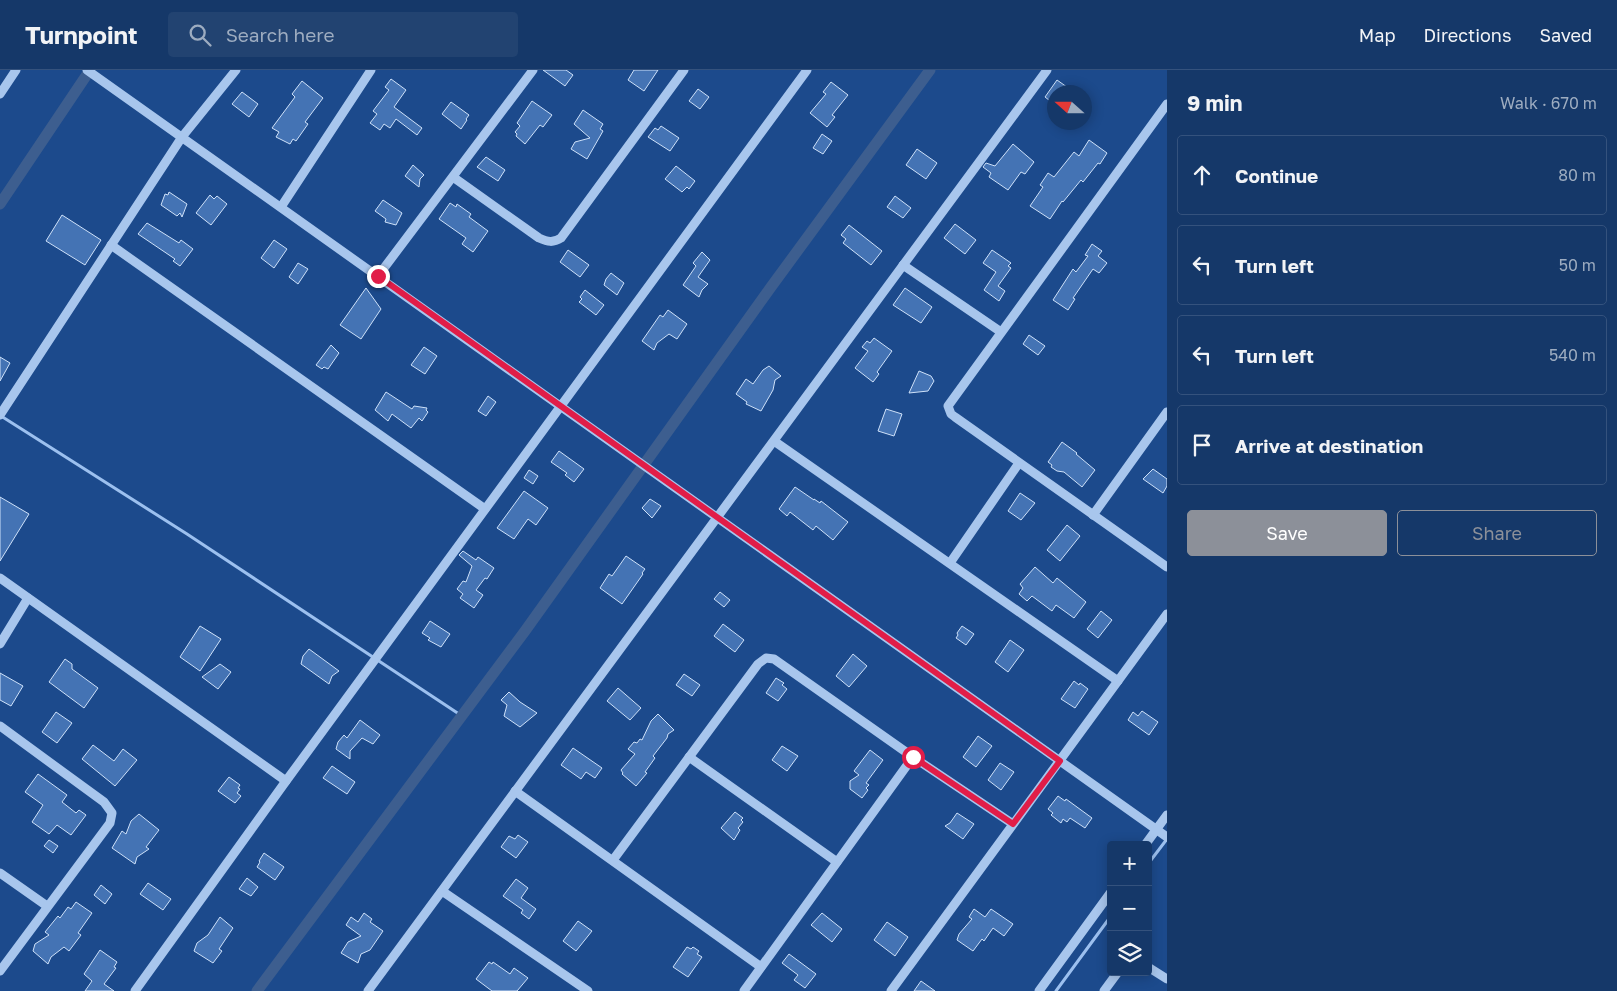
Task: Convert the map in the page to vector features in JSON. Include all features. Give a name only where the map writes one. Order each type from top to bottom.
[{"type":"street","points":[[0,94],[16,70]]},
{"type":"street","points":[[87,70],[1167,837]]},
{"type":"street","points":[[0,414],[182,137],[236,70]]},
{"type":"street","points":[[281,207],[371,70]]},
{"type":"street","points":[[378,276],[532,70]]},
{"type":"street","points":[[453,177],[539,238],[555,242],[561,238],[684,70]]},
{"type":"street","points":[[135,991],[286,781],[807,70]]},
{"type":"street","points":[[368,991],[1047,70]]},
{"type":"street","points":[[1167,104],[948,406],[951,414],[1167,567]]},
{"type":"street","points":[[111,245],[485,509]]},
{"type":"street","points":[[903,265],[1001,332]]},
{"type":"street","points":[[1093,515],[1167,412]]},
{"type":"street","points":[[774,441],[1118,681]]},
{"type":"street","points":[[950,564],[1019,463]]},
{"type":"street","points":[[0,578],[286,781]]},
{"type":"street","points":[[0,644],[28,598]]},
{"type":"street","points":[[891,991],[1167,614]]},
{"type":"street","points":[[613,860],[758,664],[766,658],[774,659],[913,757],[1013,824]]},
{"type":"street","points":[[0,726],[104,802],[112,813],[110,823],[0,971]]},
{"type":"street","points":[[689,757],[837,862]]},
{"type":"street","points":[[744,991],[913,757]]},
{"type":"street","points":[[515,791],[761,967]]},
{"type":"street","points":[[1148,841],[1167,815]]},
{"type":"street","points":[[0,873],[47,906]]},
{"type":"street","points":[[442,891],[588,991]]},
{"type":"street","points":[[1039,991],[1107,898]]},
{"type":"street","points":[[1152,970],[1167,979]]},
{"type":"street","points":[[1104,991],[1115,976]]},
{"type":"building","points":[[543,70],[566,70],[573,75],[565,86]]},
{"type":"building","points":[[634,70],[658,70],[644,91],[628,80]]},
{"type":"building","points":[[391,79],[406,90],[394,107],[422,128],[417,135],[396,119],[390,128],[384,124],[380,130],[370,123],[377,114],[373,111],[389,90],[385,87]]},
{"type":"building","points":[[1057,80],[1064,85],[1053,85]]},
{"type":"building","points":[[302,81],[323,98],[305,122],[308,124],[296,141],[293,139],[290,144],[276,137],[279,132],[272,128],[295,97],[292,94]]},
{"type":"building","points":[[831,82],[848,95],[832,115],[835,117],[827,127],[810,113],[826,94],[823,92]]},
{"type":"building","points":[[698,89],[709,97],[700,109],[689,101]]},
{"type":"building","points":[[242,92],[258,104],[249,117],[232,104]]},
{"type":"building","points":[[532,101],[552,115],[543,127],[540,125],[525,144],[516,136],[515,132],[520,126],[517,123]]},
{"type":"building","points":[[451,102],[469,115],[461,129],[442,114]]},
{"type":"building","points":[[583,110],[603,124],[600,129],[603,131],[587,159],[571,149],[575,142],[590,138],[574,124]]},
{"type":"building","points":[[661,126],[679,138],[670,151],[648,137],[655,128],[658,130]]},
{"type":"building","points":[[822,134],[832,141],[823,154],[813,148]]},
{"type":"building","points":[[1089,140],[1107,153],[1100,164],[1098,163],[1083,182],[1081,180],[1062,201],[1050,219],[1030,206],[1043,187],[1040,185],[1048,173],[1054,177],[1074,152],[1079,156]]},
{"type":"building","points":[[1013,144],[1034,162],[1025,174],[1021,172],[1008,190],[989,177],[991,173],[983,167],[986,163],[995,166]]},
{"type":"building","points":[[917,149],[937,163],[926,179],[906,165]]},
{"type":"building","points":[[486,157],[505,170],[498,181],[477,167]]},
{"type":"building","points":[[413,165],[424,175],[420,179],[419,187],[405,176]]},
{"type":"building","points":[[676,166],[695,181],[689,189],[687,187],[682,192],[665,179]]},
{"type":"building","points":[[169,192],[187,204],[182,217],[180,213],[177,216],[161,205],[165,194],[168,195]]},
{"type":"building","points":[[210,195],[214,199],[217,196],[227,204],[211,225],[196,213]]},
{"type":"building","points":[[895,196],[911,208],[903,218],[887,207]]},
{"type":"building","points":[[383,200],[402,213],[396,225],[385,222],[386,219],[375,211]]},
{"type":"building","points":[[450,203],[456,207],[457,204],[471,214],[469,217],[488,231],[473,252],[462,244],[466,238],[439,219]]},
{"type":"building","points":[[62,215],[101,240],[85,265],[46,241]]},
{"type":"building","points":[[147,223],[179,243],[181,240],[193,249],[180,266],[173,261],[175,259],[138,234]]},
{"type":"building","points":[[955,224],[976,240],[965,254],[944,238]]},
{"type":"building","points":[[849,225],[882,251],[871,265],[843,243],[846,239],[841,235]]},
{"type":"building","points":[[274,240],[287,249],[274,268],[261,258]]},
{"type":"building","points":[[1092,244],[1102,251],[1098,256],[1107,263],[1099,273],[1093,269],[1073,298],[1075,299],[1068,310],[1053,300],[1073,269],[1076,272],[1088,256],[1085,255]]},
{"type":"building","points":[[568,250],[589,265],[580,277],[560,262]]},
{"type":"building","points":[[992,250],[1011,263],[1008,266],[1011,268],[998,286],[1005,291],[999,301],[984,290],[996,272],[983,263]]},
{"type":"building","points":[[702,252],[710,260],[698,277],[708,284],[702,290],[699,297],[683,285],[696,266],[693,263]]},
{"type":"building","points":[[298,263],[308,269],[298,284],[289,277]]},
{"type":"building","points":[[611,273],[624,283],[617,295],[604,285]]},
{"type":"building","points":[[366,288],[381,309],[361,339],[340,325]]},
{"type":"building","points":[[905,288],[932,307],[921,323],[893,305]]},
{"type":"building","points":[[585,290],[604,305],[596,315],[579,302]]},
{"type":"building","points":[[668,310],[687,324],[677,339],[669,334],[657,343],[654,350],[642,341],[660,315],[663,317]]},
{"type":"building","points":[[1029,335],[1045,346],[1038,355],[1023,344]]},
{"type":"building","points":[[874,338],[892,351],[877,372],[879,374],[873,382],[855,368],[868,351],[862,347],[867,341],[870,343]]},
{"type":"building","points":[[331,345],[339,353],[328,369],[324,367],[322,369],[316,365]]},
{"type":"building","points":[[424,347],[437,356],[425,374],[411,365]]},
{"type":"building","points":[[0,357],[10,363],[0,381]]},
{"type":"building","points":[[769,366],[781,376],[775,380],[773,390],[761,411],[746,404],[747,402],[736,394],[746,379],[753,384],[763,370]]},
{"type":"building","points":[[919,371],[931,376],[934,381],[928,391],[909,393]]},
{"type":"building","points":[[386,392],[412,409],[414,406],[427,408],[428,412],[422,421],[419,418],[411,428],[392,414],[388,421],[375,410]]},
{"type":"building","points":[[488,396],[496,402],[486,416],[478,411]]},
{"type":"building","points":[[886,409],[902,414],[894,436],[878,431]]},
{"type":"building","points":[[1062,442],[1095,470],[1082,487],[1064,472],[1057,471],[1051,467],[1052,465],[1048,462]]},
{"type":"building","points":[[559,451],[584,469],[574,482],[565,475],[567,473],[551,462]]},
{"type":"building","points":[[1153,469],[1167,479],[1167,486],[1163,493],[1143,479]]},
{"type":"building","points":[[529,470],[538,476],[533,484],[524,478]]},
{"type":"building","points":[[795,487],[814,500],[820,503],[821,501],[848,522],[833,540],[816,526],[813,530],[790,512],[787,516],[779,509]]},
{"type":"building","points":[[524,491],[548,508],[536,525],[528,519],[514,539],[497,528]]},
{"type":"building","points":[[1020,493],[1035,503],[1021,520],[1008,511]]},
{"type":"building","points":[[0,497],[29,514],[0,561]]},
{"type":"building","points":[[650,499],[661,506],[652,518],[642,508]]},
{"type":"building","points":[[1067,525],[1080,536],[1060,561],[1047,550]]},
{"type":"building","points":[[463,551],[476,560],[478,557],[494,568],[487,579],[485,578],[476,590],[483,595],[474,608],[460,598],[463,594],[457,589],[463,581],[466,582],[472,566],[459,555]]},
{"type":"building","points":[[626,556],[645,569],[622,604],[600,588],[609,574],[612,576]]},
{"type":"building","points":[[1035,567],[1053,583],[1057,578],[1086,602],[1074,618],[1056,605],[1052,611],[1032,596],[1027,601],[1019,594],[1023,588],[1020,584]]},
{"type":"building","points":[[720,592],[730,600],[724,607],[714,599]]},
{"type":"building","points":[[1101,611],[1112,620],[1098,638],[1087,629]]},
{"type":"building","points":[[430,621],[450,634],[441,647],[428,640],[430,638],[422,633]]},
{"type":"building","points":[[723,624],[744,640],[735,652],[714,636]]},
{"type":"building","points":[[200,626],[221,639],[200,671],[180,657]]},
{"type":"building","points":[[962,626],[974,634],[966,645],[956,638]]},
{"type":"building","points":[[1010,640],[1024,650],[1008,672],[995,662]]},
{"type":"building","points":[[309,649],[339,671],[332,676],[329,684],[301,664],[303,656]]},
{"type":"building","points":[[853,654],[867,666],[849,687],[836,676]]},
{"type":"building","points":[[65,659],[72,664],[72,669],[98,688],[84,708],[49,682]]},
{"type":"building","points":[[220,664],[231,672],[218,689],[202,677]]},
{"type":"building","points":[[0,673],[23,686],[11,706],[0,700]]},
{"type":"building","points":[[684,674],[700,685],[692,696],[676,685]]},
{"type":"building","points":[[776,678],[784,683],[782,685],[787,689],[778,701],[766,693]]},
{"type":"building","points":[[1074,681],[1088,689],[1075,708],[1061,699]]},
{"type":"building","points":[[618,688],[641,708],[630,720],[607,701]]},
{"type":"building","points":[[509,692],[537,713],[520,727],[504,716],[507,705],[501,700]]},
{"type":"building","points":[[1142,711],[1158,722],[1149,735],[1128,720],[1133,712],[1138,716]]},
{"type":"building","points":[[56,712],[72,723],[57,743],[42,732]]},
{"type":"building","points":[[658,714],[674,730],[668,734],[653,756],[655,758],[645,772],[647,773],[636,786],[622,774],[621,770],[635,754],[628,749],[634,742],[637,743],[640,739],[642,740],[651,721]]},
{"type":"building","points":[[360,720],[380,735],[373,744],[362,738],[350,751],[350,759],[336,749],[338,742],[344,735],[347,738]]},
{"type":"building","points":[[978,736],[992,746],[976,767],[963,757]]},
{"type":"building","points":[[93,745],[114,761],[123,749],[137,760],[115,786],[82,759]]},
{"type":"building","points":[[782,746],[798,756],[787,771],[772,760]]},
{"type":"building","points":[[573,748],[602,768],[595,778],[586,772],[581,779],[561,765]]},
{"type":"building","points":[[870,750],[883,760],[866,783],[869,785],[866,788],[868,790],[862,798],[850,789],[850,781],[859,775],[854,771]]},
{"type":"building","points":[[1000,763],[1014,772],[1001,790],[988,780]]},
{"type":"building","points":[[332,766],[355,782],[347,794],[323,778]]},
{"type":"building","points":[[38,774],[67,795],[62,802],[76,813],[79,810],[86,815],[71,835],[57,825],[49,834],[32,822],[43,805],[25,792]]},
{"type":"building","points":[[229,777],[240,785],[237,793],[241,796],[235,803],[218,791]]},
{"type":"building","points":[[1058,796],[1065,801],[1066,799],[1092,818],[1085,828],[1070,818],[1067,822],[1063,819],[1061,823],[1051,815],[1053,813],[1048,809]]},
{"type":"building","points":[[735,812],[743,818],[741,820],[743,822],[738,828],[740,830],[734,840],[721,828]]},
{"type":"building","points":[[957,813],[974,824],[963,839],[945,826],[950,823]]},
{"type":"building","points":[[139,814],[159,830],[146,847],[149,849],[137,857],[135,864],[112,848],[122,831],[126,834],[131,821]]},
{"type":"building","points":[[518,835],[528,842],[516,858],[501,847],[509,836],[515,839]]},
{"type":"building","points":[[49,840],[58,846],[53,853],[44,846]]},
{"type":"building","points":[[264,853],[284,867],[275,880],[257,867]]},
{"type":"building","points":[[247,878],[258,887],[251,896],[239,889]]},
{"type":"building","points":[[516,879],[528,888],[521,898],[536,909],[529,919],[521,913],[523,910],[503,896]]},
{"type":"building","points":[[148,883],[171,899],[163,910],[140,894]]},
{"type":"building","points":[[101,885],[112,894],[105,904],[94,895]]},
{"type":"building","points":[[76,902],[92,913],[78,933],[81,935],[69,951],[64,947],[51,957],[48,964],[33,951],[35,944],[49,935],[45,932],[58,916],[60,918],[68,907],[71,909]]},
{"type":"building","points":[[974,909],[985,917],[991,909],[1013,924],[1004,936],[993,928],[984,941],[982,939],[973,951],[957,940],[959,934],[972,919],[969,917]]},
{"type":"building","points":[[364,913],[372,919],[370,922],[383,931],[370,950],[361,954],[358,963],[341,953],[348,942],[361,936],[346,925],[351,917],[358,922]]},
{"type":"building","points":[[822,913],[842,929],[832,942],[811,925]]},
{"type":"building","points":[[220,917],[233,928],[219,949],[222,951],[213,963],[194,951],[197,943],[208,935]]},
{"type":"building","points":[[578,921],[592,931],[576,951],[563,941]]},
{"type":"building","points":[[887,922],[908,937],[895,956],[874,940]]},
{"type":"building","points":[[687,947],[691,949],[693,947],[699,951],[697,954],[702,957],[688,977],[673,967]]},
{"type":"building","points":[[100,950],[117,962],[114,967],[116,968],[104,984],[114,991],[85,991],[92,981],[84,974]]},
{"type":"building","points":[[789,954],[816,974],[805,988],[794,980],[798,975],[782,963]]},
{"type":"building","points":[[489,962],[492,964],[493,962],[510,974],[514,968],[528,978],[517,991],[492,991],[476,979]]},
{"type":"building","points":[[921,981],[935,991],[914,991]]},
{"type":"waterway","points":[[0,204],[90,70]]},
{"type":"waterway","points":[[257,991],[525,631],[771,287],[930,70]]},
{"type":"waterway","points":[[1,416],[187,534],[462,716]]},
{"type":"waterway","points":[[1152,859],[1167,839]]},
{"type":"waterway","points":[[1056,991],[1107,921]]},
{"type":"route","points":[[378,276],[1060,761],[1013,824],[913,757]]}]
